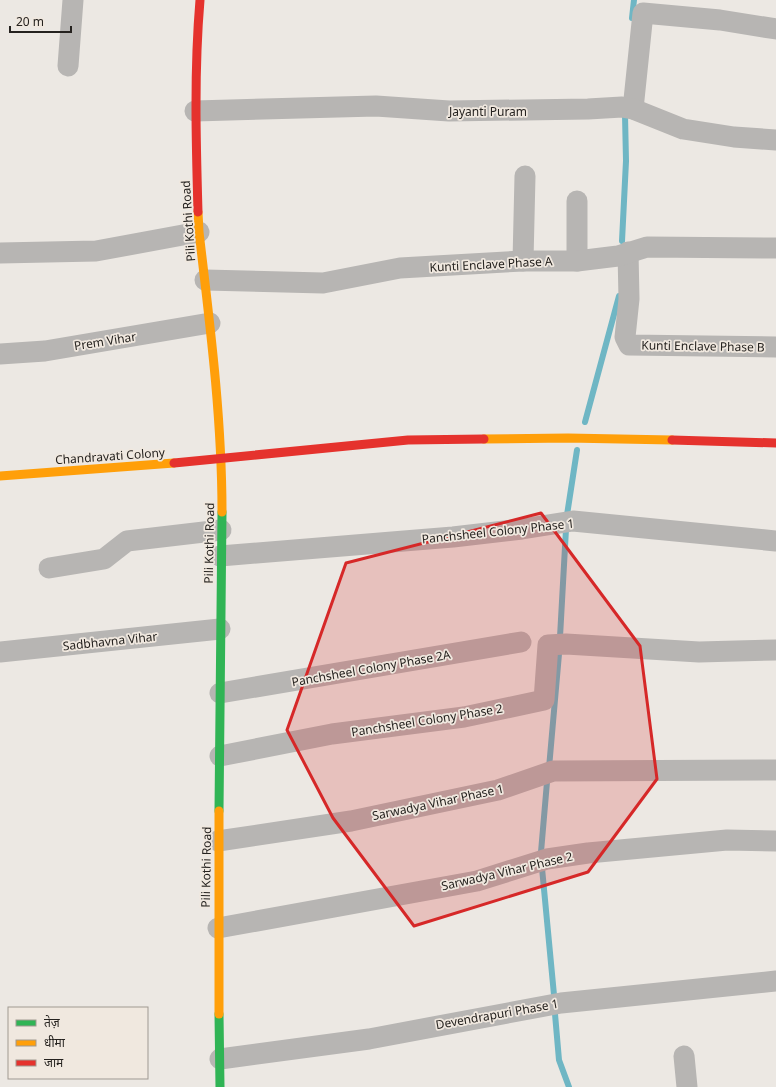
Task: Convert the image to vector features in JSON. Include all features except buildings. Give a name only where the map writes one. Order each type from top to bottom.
[{"type":"street","points":[[68,66],[73,0]]},
{"type":"street","name":"Pili Kothi Road","points":[[200,0],[196,44],[195,110],[199,232],[218,398],[222,460],[218,841],[220,1087]]},
{"type":"street","points":[[634,109],[643,13],[720,20],[776,29]]},
{"type":"street","name":"Jayanti Puram","points":[[195,110],[376,106],[449,111],[588,109],[622,107],[634,109],[683,129],[776,140]]},
{"type":"street","points":[[523,261],[525,176]]},
{"type":"street","points":[[577,201],[577,261]]},
{"type":"street","points":[[0,253],[96,251],[199,232]]},
{"type":"street","name":"Kunti Enclave Phase A","points":[[205,280],[323,282],[362,277],[400,268],[523,261],[577,261],[618,256],[648,247],[776,248]]},
{"type":"street","name":"Kunti Enclave Phase B","points":[[628,252],[629,299],[625,337],[629,345],[776,347]]},
{"type":"street","name":"Prem Vihar","points":[[0,354],[45,351],[210,323]]},
{"type":"street","name":"Chandravati Colony","points":[[0,476],[222,460],[408,440],[568,438],[776,443]]},
{"type":"street","name":"Panchsheel Colony Phase 1","points":[[220,556],[453,537],[573,521],[776,541]]},
{"type":"street","points":[[49,568],[104,559],[127,541],[221,530]]},
{"type":"street","name":"Sadbhavna Vihar","points":[[0,652],[220,629]]},
{"type":"street","name":"Panchsheel Colony Phase 2A","points":[[220,693],[521,642]]},
{"type":"street","name":"Panchsheel Colony Phase 2","points":[[220,756],[332,734],[464,717],[544,700],[548,645],[566,644],[698,652],[776,650]]},
{"type":"street","name":"Sarwadya Vihar Phase 1","points":[[218,841],[351,821],[498,790],[553,771],[776,770]]},
{"type":"street","name":"Sarwadya Vihar Phase 2","points":[[218,928],[477,881],[547,859],[727,840],[776,841]]},
{"type":"street","name":"Devendrapuri Phase 1","points":[[220,1059],[369,1039],[560,1003],[776,981]]},
{"type":"street","points":[[684,1056],[687,1087]]},
{"type":"highlighted area","points":[[541,513],[640,646],[657,779],[588,872],[414,926],[333,818],[287,730],[346,563]]},
{"type":"waterway","points":[[632,18],[634,0]]},
{"type":"waterway","points":[[622,241],[626,161],[625,115]]},
{"type":"waterway","points":[[585,422],[619,296]]},
{"type":"waterway","points":[[567,515],[577,450]]},
{"type":"waterway","points":[[560,637],[566,529]]},
{"type":"waterway","points":[[549,768],[559,654]]},
{"type":"waterway","points":[[541,852],[547,782]]},
{"type":"waterway","points":[[542,868],[554,995]]},
{"type":"waterway","points":[[555,1014],[559,1060],[569,1087]]},
{"type":"traffic: fast","points":[[219,811],[222,512]]},
{"type":"traffic: fast","points":[[219,1014],[220,1087]]},
{"type":"traffic: slow","points":[[198,212],[218,407],[222,512]]},
{"type":"traffic: slow","points":[[484,439],[568,438],[672,440]]},
{"type":"traffic: slow","points":[[0,476],[174,463]]},
{"type":"traffic: slow","points":[[219,811],[219,1014]]},
{"type":"traffic: jam","points":[[198,212],[196,80],[200,0]]},
{"type":"traffic: jam","points":[[174,463],[408,440],[484,439]]},
{"type":"traffic: jam","points":[[672,440],[776,443]]}]
